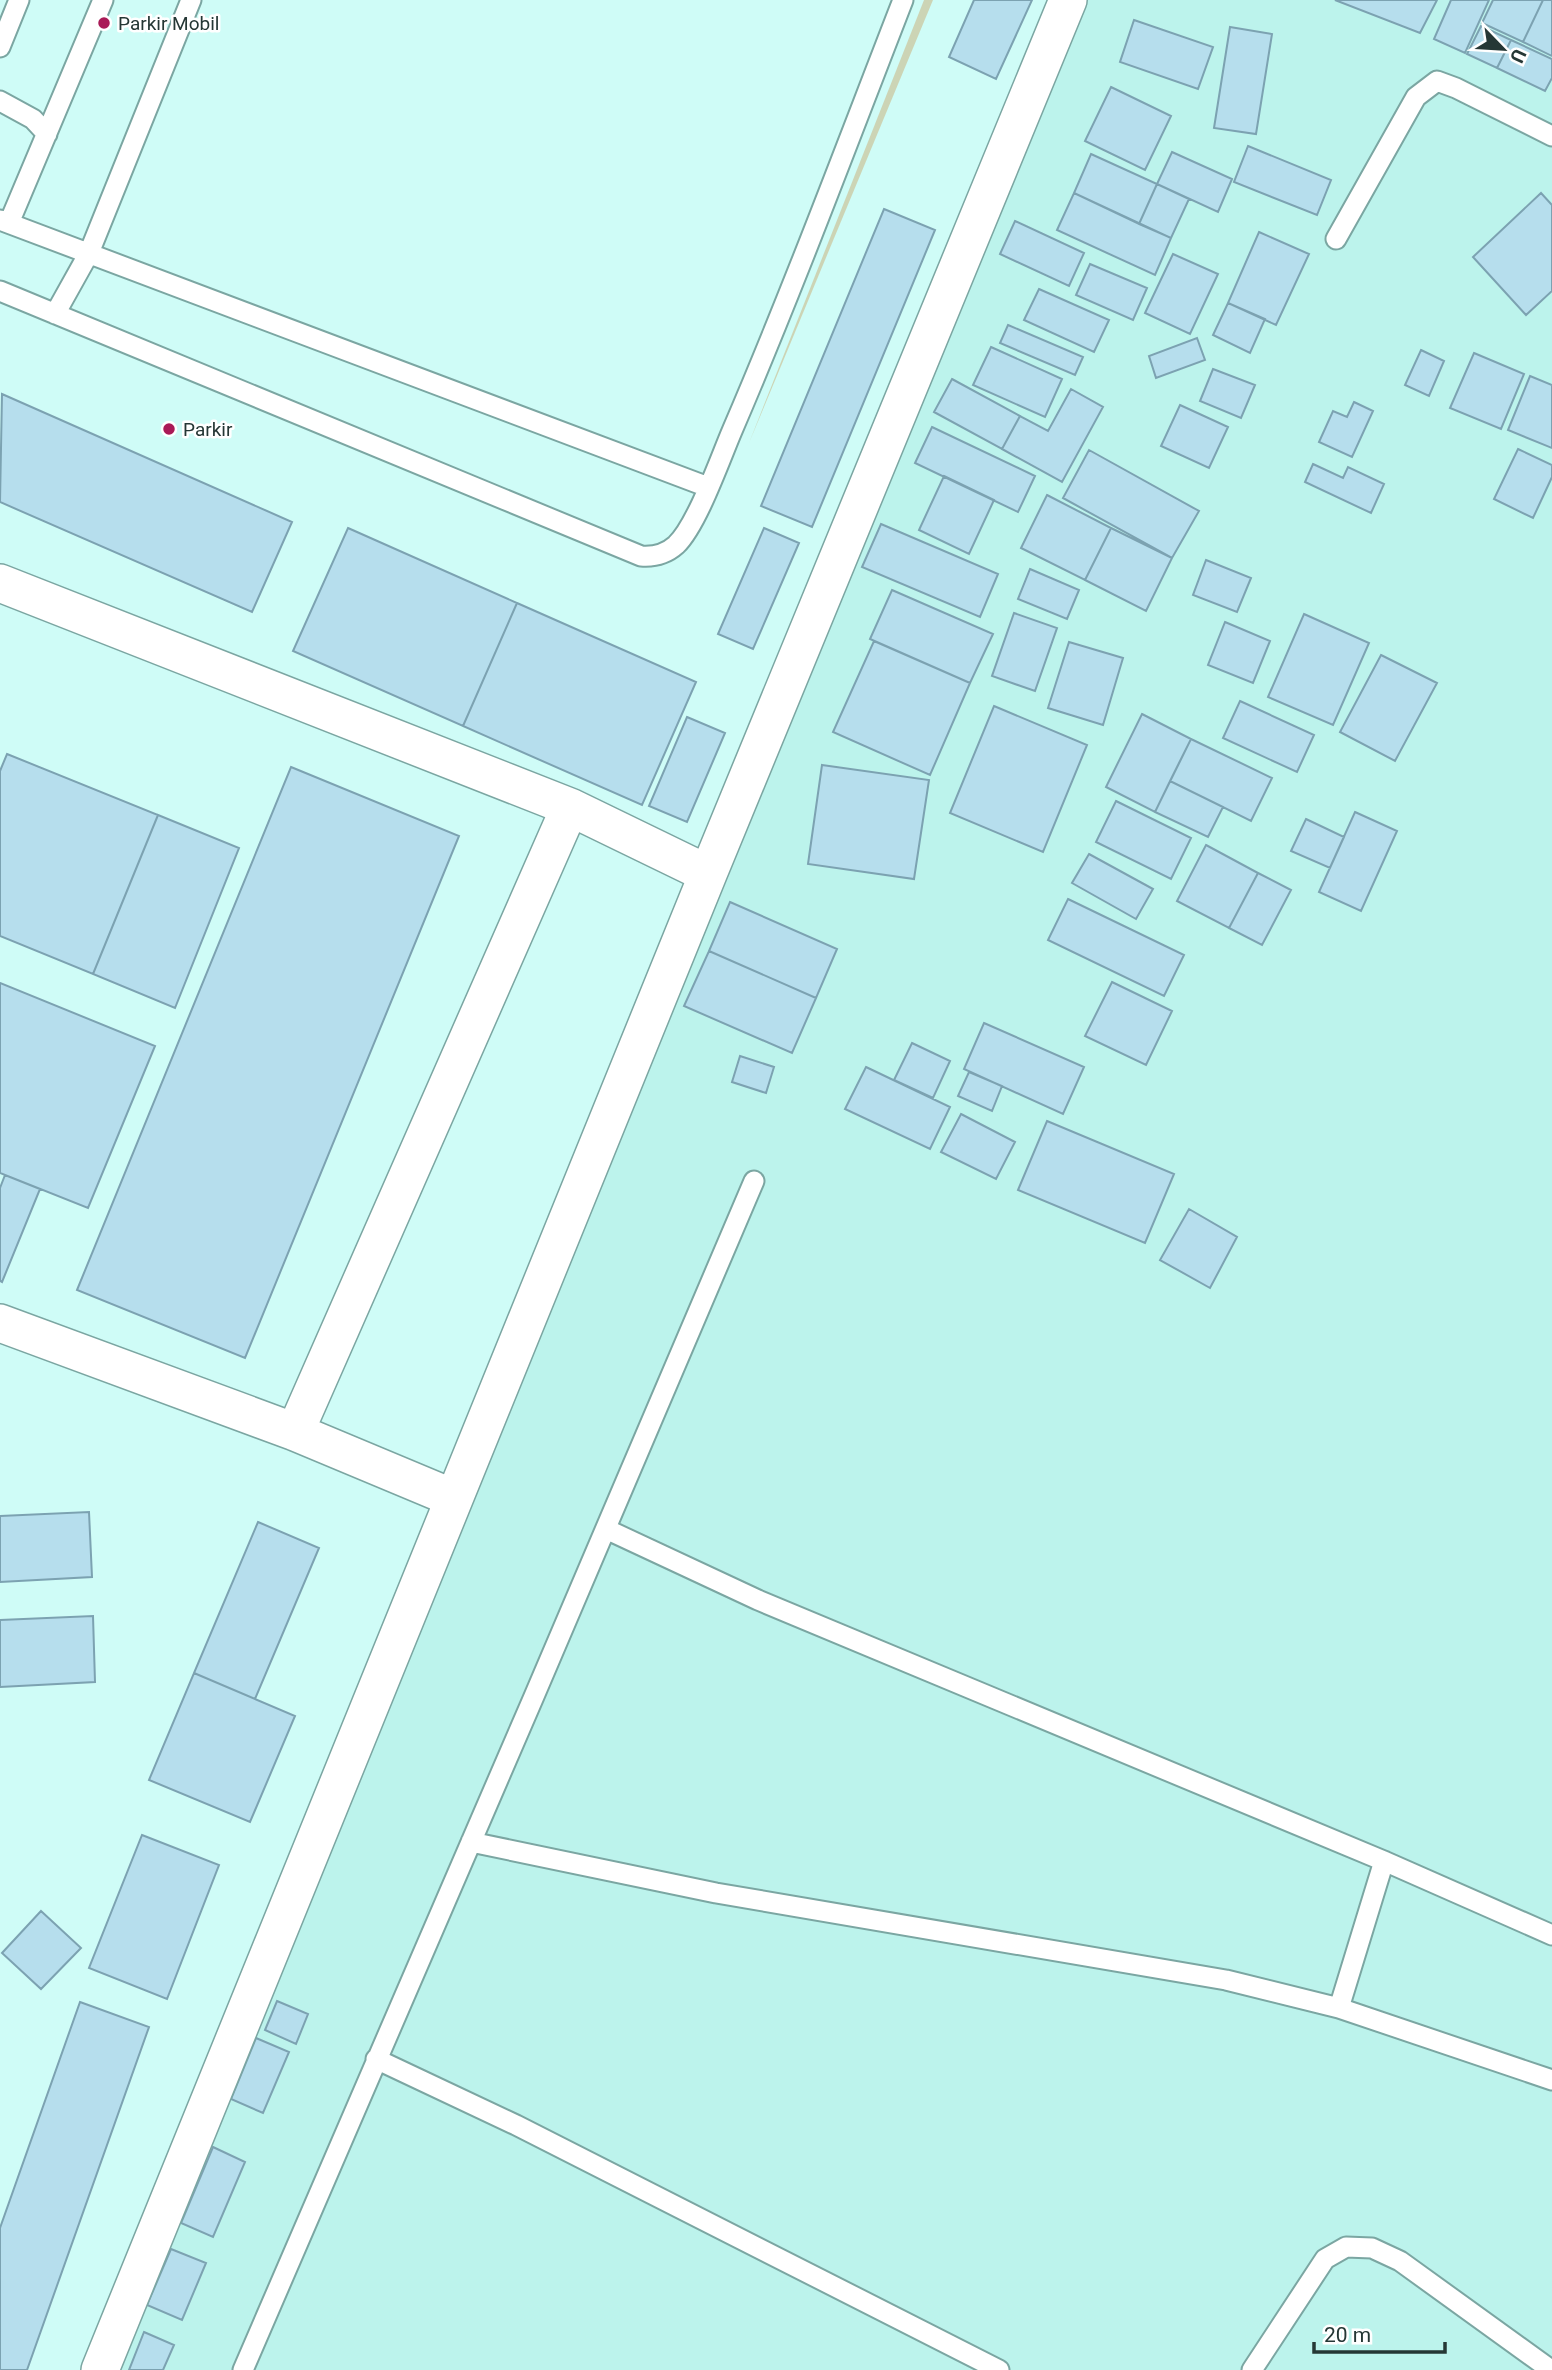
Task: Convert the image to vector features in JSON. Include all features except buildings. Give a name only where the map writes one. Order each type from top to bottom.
[{"type":"street","points":[[100,2370],[453,1498],[1068,0]]},
{"type":"street","points":[[0,583],[570,807],[708,874]]},
{"type":"street","points":[[295,1432],[570,807]]},
{"type":"street","points":[[0,1323],[295,1432],[453,1498]]},
{"type":"lane","points":[[0,47],[19,0]]},
{"type":"lane","points":[[103,0],[47,134],[4,221],[708,487]]},
{"type":"lane","points":[[55,314],[89,253],[191,0]]},
{"type":"lane","points":[[0,291],[641,555],[652,557],[675,546],[687,529],[708,487],[756,377],[903,0]]},
{"type":"lane","points":[[1336,239],[1416,97],[1437,81],[1552,136]]},
{"type":"lane","points":[[0,101],[33,119],[47,134]]},
{"type":"lane","points":[[243,2370],[608,1530],[754,1181]]},
{"type":"lane","points":[[608,1530],[758,1600],[1384,1861],[1552,1935]]},
{"type":"lane","points":[[471,1842],[716,1892],[1226,1980],[1339,2008],[1552,2080]]},
{"type":"lane","points":[[1339,2008],[1384,1861]]},
{"type":"lane","points":[[376,2059],[528,2132],[999,2370]]},
{"type":"lane","points":[[1252,2370],[1325,2259],[1346,2247],[1372,2248],[1400,2261],[1551,2370]]},
{"type":"shaded area","points":[[924,0],[933,0],[749,443]]},
{"type":"shaded area","points":[[1065,0],[1552,0],[1552,2370],[105,2370]]},
{"type":"place","name":"Parkir Mobil","points":[[104,23]]},
{"type":"place","name":"Parkir","points":[[169,429]]}]
